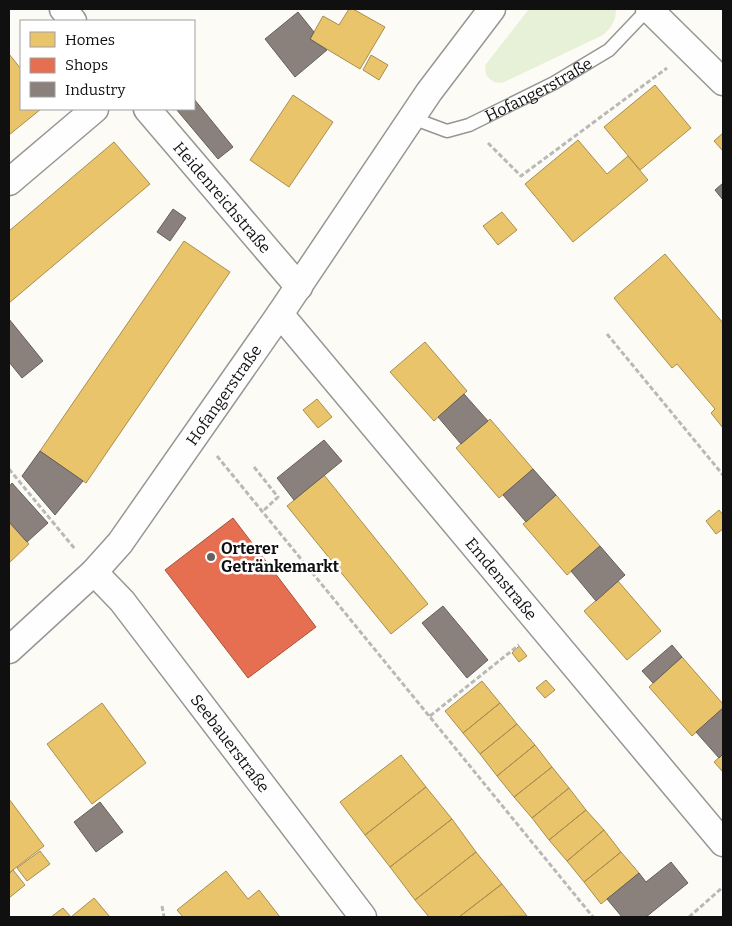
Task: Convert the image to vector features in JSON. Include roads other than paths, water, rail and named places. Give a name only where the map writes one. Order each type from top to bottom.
[{"type":"street","points":[[63,9],[72,20]]},
{"type":"street","name":"Hofangerstraße","points":[[9,650],[94,572],[120,543],[299,287],[412,118],[492,9]]},
{"type":"street","points":[[649,9],[723,82]]},
{"type":"street","points":[[9,182],[93,110]]},
{"type":"street","name":"Heidenreichstraße","points":[[148,110],[299,287]]},
{"type":"street","name":"Emdenstraße","points":[[280,314],[723,844]]},
{"type":"street","name":"Seebauerstraße","points":[[94,572],[122,602],[363,917]]},
{"type":"lane","name":"Hofangerstraße","points":[[412,118],[447,131],[469,125],[554,83],[609,50],[649,9]]},
{"type":"place","name":"Orterer Getränkemarkt","points":[[211,557]]}]
